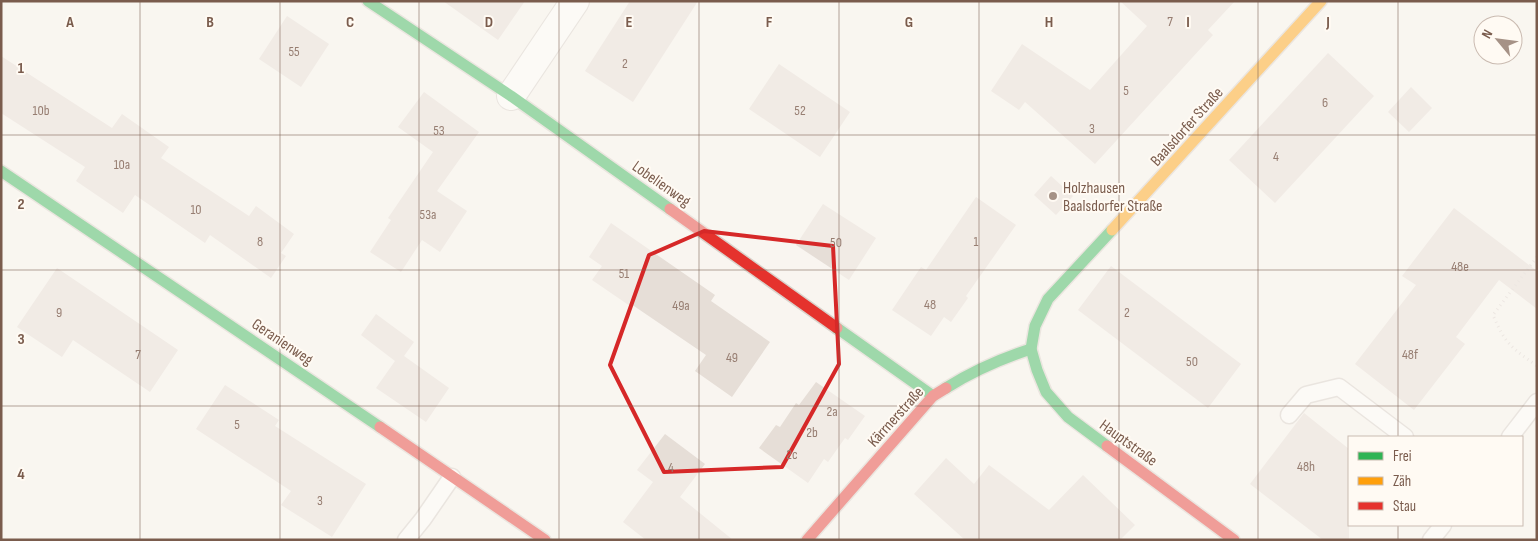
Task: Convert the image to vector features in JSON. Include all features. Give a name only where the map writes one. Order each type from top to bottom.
[{"type":"street","name":"Lobelienweg","points":[[368,1],[511,96],[933,396]]},
{"type":"street","points":[[511,96],[575,1]]},
{"type":"street","name":"Baalsdorfer Straße","points":[[1031,349],[1035,326],[1048,299],[1154,186],[1321,1]]},
{"type":"street","name":"Geranienweg","points":[[1,171],[545,540]]},
{"type":"street","name":"Kärrnerstraße","points":[[808,540],[933,396],[970,373],[1000,359],[1031,349]]},
{"type":"street","name":"Hauptstraße","points":[[1031,349],[1046,392],[1068,417],[1234,540]]},
{"type":"lane","points":[[1289,416],[1306,395],[1339,387],[1404,436]]},
{"type":"lane","points":[[1511,436],[1537,402]]},
{"type":"lane","points":[[406,540],[452,477]]},
{"type":"lane","points":[[1432,540],[1442,526]]},
{"type":"path","points":[[1537,257],[1493,315],[1508,345],[1537,366]]},
{"type":"highlighted area","points":[[704,231],[833,246],[839,364],[782,467],[664,472],[610,365],[649,255]]},
{"type":"building","points":[[443,1],[525,1],[498,40]]},
{"type":"building","points":[[630,1],[698,1],[633,102],[585,71]]},
{"type":"building","points":[[1120,1],[1235,1],[1208,30],[1213,35],[1095,164],[1025,102],[1019,110],[991,91],[1022,44],[1090,90],[1147,26]]},
{"type":"building","points":[[287,16],[329,44],[301,87],[259,59]]},
{"type":"building","points":[[1328,53],[1374,96],[1275,203],[1229,160]]},
{"type":"building","points":[[1,56],[112,128],[122,114],[169,147],[161,158],[249,216],[256,206],[294,234],[281,253],[286,256],[271,278],[210,235],[205,243],[135,195],[123,213],[76,181],[85,167],[1,113]]},
{"type":"building","points":[[779,64],[850,112],[820,157],[749,109]]},
{"type":"building","points":[[1411,87],[1432,108],[1409,132],[1388,112]]},
{"type":"building","points":[[424,92],[479,132],[437,191],[467,211],[440,252],[422,240],[401,272],[370,252],[391,220],[388,218],[433,152],[398,127]]},
{"type":"building","name":"Holzhausen Baalsdorfer Straße","points":[[1051,176],[1073,196],[1056,215],[1034,195]]},
{"type":"building","points":[[976,197],[1016,225],[966,296],[968,298],[951,322],[944,317],[931,336],[892,310],[921,267],[926,270]]},
{"type":"building","points":[[823,204],[876,238],[849,280],[796,245]]},
{"type":"building","points":[[1454,208],[1537,271],[1537,309],[1499,280],[1456,337],[1465,344],[1414,410],[1355,364],[1416,285],[1402,276]]},
{"type":"building","points":[[611,223],[715,295],[711,301],[770,342],[732,397],[695,371],[706,355],[592,280],[602,266],[589,257]]},
{"type":"building","points":[[1111,266],[1241,364],[1208,408],[1078,310]]},
{"type":"building","points":[[57,268],[178,350],[150,392],[73,340],[62,357],[17,327]]},
{"type":"building","points":[[376,314],[414,342],[404,356],[449,388],[426,422],[376,388],[395,361],[361,335]]},
{"type":"building","points":[[816,382],[865,416],[848,440],[845,438],[828,462],[824,459],[808,483],[759,448],[776,425],[780,427],[796,403],[799,405]]},
{"type":"building","points":[[225,385],[279,420],[275,426],[366,484],[332,537],[281,505],[291,491],[196,429]]},
{"type":"building","points":[[1304,413],[1348,448],[1349,540],[1323,540],[1250,484]]},
{"type":"building","points":[[665,434],[705,464],[680,497],[733,540],[646,540],[623,522],[653,482],[637,470]]},
{"type":"building","points":[[946,458],[974,484],[989,465],[1049,510],[1083,475],[1135,525],[1120,540],[965,540],[914,494]]},
{"type":"traffic: fast","points":[[368,1],[511,96],[670,209]]},
{"type":"traffic: fast","points":[[1,171],[380,427]]},
{"type":"traffic: fast","points":[[1107,446],[1068,417],[1046,392],[1031,349],[1035,326],[1048,299],[1112,230]]},
{"type":"traffic: fast","points":[[837,328],[933,396]]},
{"type":"traffic: fast","points":[[946,388],[987,366],[1031,349]]},
{"type":"traffic: slow","points":[[1112,230],[1321,1]]},
{"type":"traffic: jam","points":[[670,209],[837,328]]},
{"type":"traffic: jam","points":[[807,540],[933,396],[946,388]]},
{"type":"traffic: jam","points":[[380,427],[545,540]]},
{"type":"traffic: jam","points":[[1107,446],[1234,540]]},
{"type":"place","name":"Holzhausen Baalsdorfer Straße","points":[[1053,196]]}]
